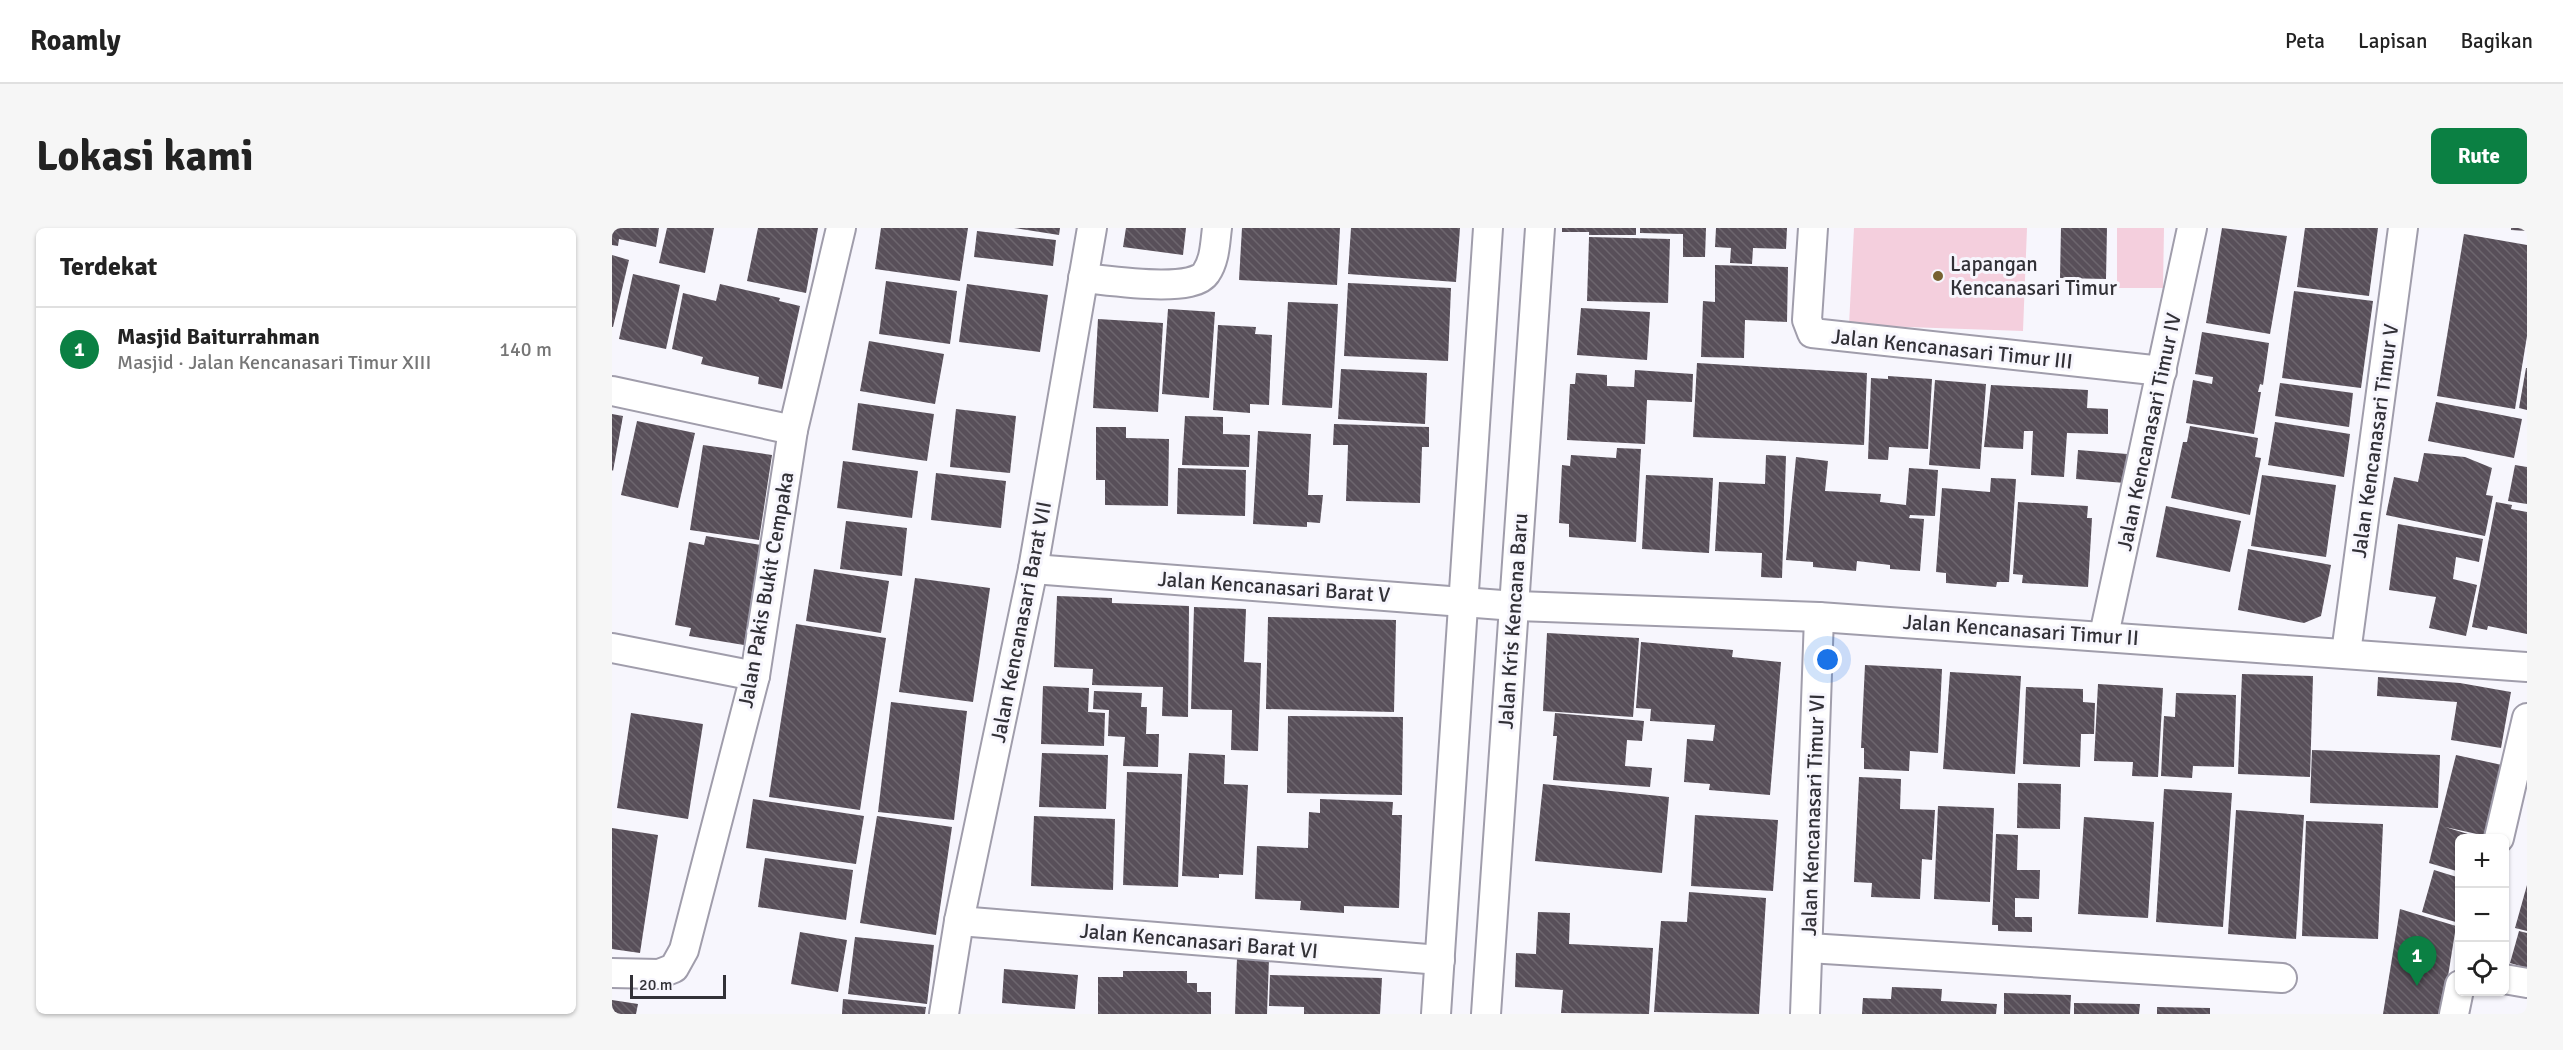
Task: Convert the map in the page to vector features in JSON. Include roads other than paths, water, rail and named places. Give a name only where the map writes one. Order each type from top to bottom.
[{"type":"street","name":"Jalan Pakis Bukit Cempaka","points":[[612,973],[659,974],[674,968],[684,950],[755,676],[793,430],[841,228]]},
{"type":"street","name":"Jalan Kencanasari Barat VII","points":[[944,1014],[959,921],[1033,569],[1092,228]]},
{"type":"street","points":[[1083,278],[1193,283],[1206,273],[1214,254],[1217,228]]},
{"type":"street","points":[[1436,1014],[1488,228]]},
{"type":"street","name":"Jalan Kris Kencana Baru","points":[[1486,1014],[1540,228]]},
{"type":"street","name":"Jalan Kencanasari Timur III","points":[[1813,228],[1807,321],[1812,333],[2162,371]]},
{"type":"street","name":"Jalan Kencanasari Timur IV","points":[[2104,635],[2192,228]]},
{"type":"street","name":"Jalan Kencanasari Timur V","points":[[2346,653],[2403,228]]},
{"type":"street","points":[[612,391],[793,430]]},
{"type":"street","name":"Jalan Kencanasari Barat V","points":[[1033,569],[1515,606]]},
{"type":"street","name":"Jalan Kencanasari Timur II","points":[[1515,606],[1819,617],[2104,635],[2527,667]]},
{"type":"street","name":"Jalan Kencanasari Timur VI","points":[[1805,1014],[1819,617]]},
{"type":"street","points":[[612,648],[755,676]]},
{"type":"street","points":[[2501,834],[2519,792],[2527,718]]},
{"type":"street","name":"Jalan Kencanasari Barat VI","points":[[959,921],[1440,960]]},
{"type":"street","points":[[1809,948],[2282,978]]},
{"type":"street","points":[[2509,980],[2527,983]]},
{"type":"street","points":[[2454,1014],[2458,996]]},
{"type":"place","name":"Lapangan Kencanasari Timur","points":[[1938,276]]},
{"type":"place","name":"Masjid Baiturrahman","points":[[2417,986]]}]
